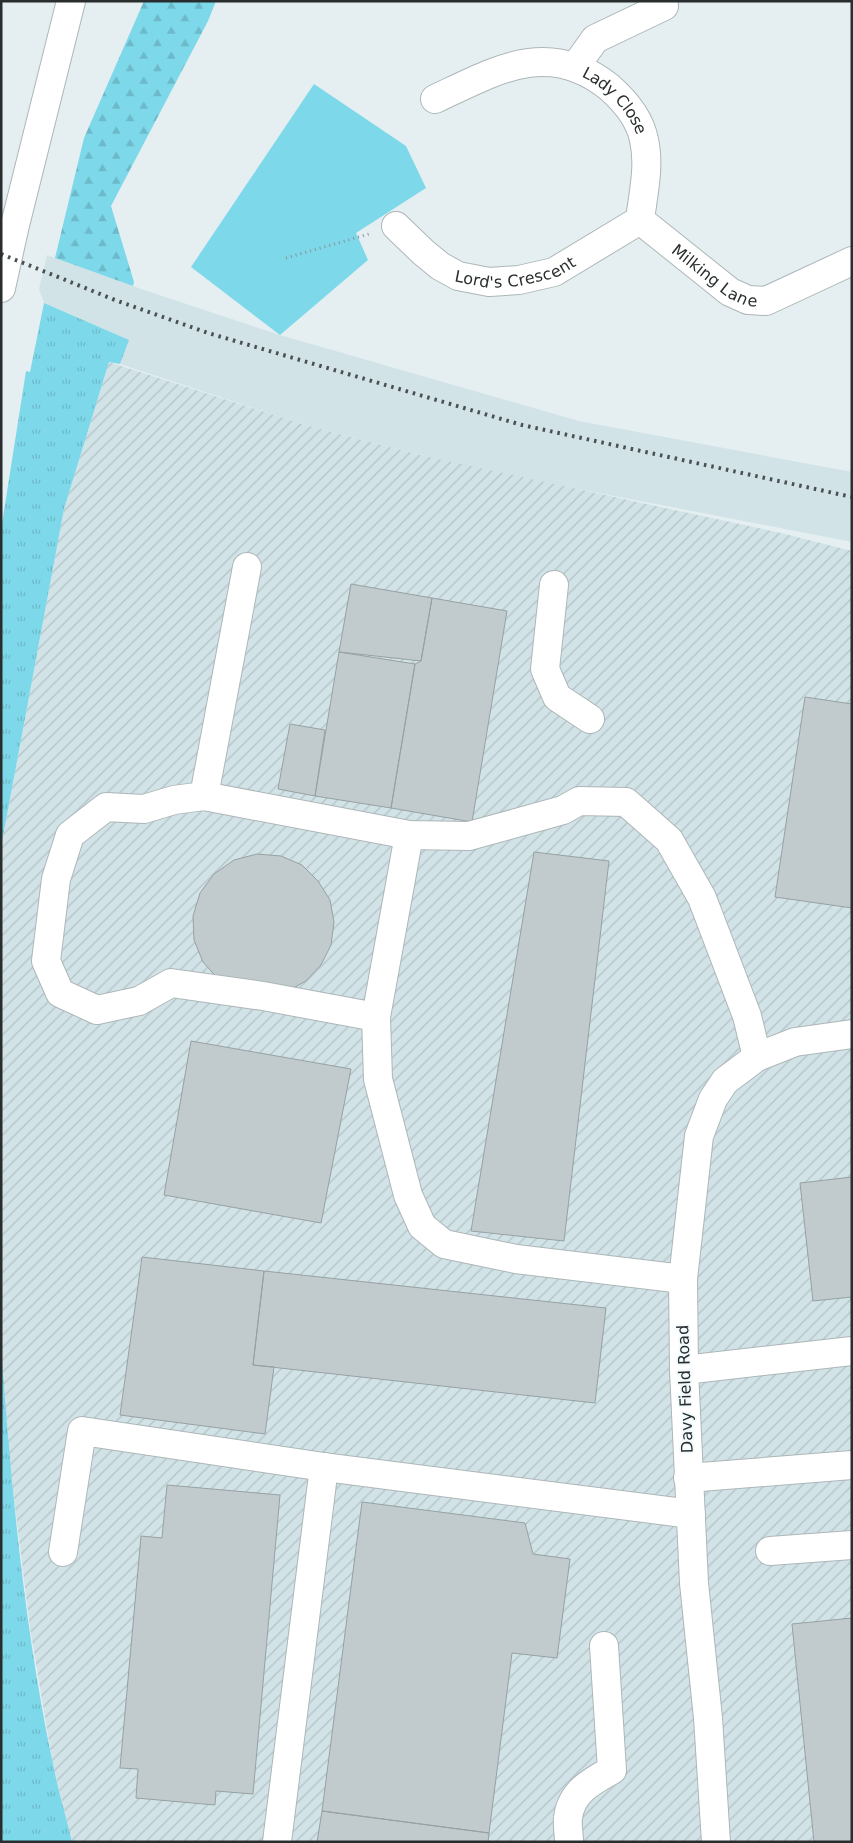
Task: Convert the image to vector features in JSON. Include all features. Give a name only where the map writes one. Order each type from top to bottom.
[{"type":"main road","points":[[1,288],[17,215],[71,1]]},
{"type":"main road","points":[[575,67],[595,39],[664,6]]},
{"type":"main road","name":"Lady Close","points":[[435,99],[499,69],[535,62],[562,64],[585,70],[616,94],[634,114],[644,140],[646,161],[640,220]]},
{"type":"main road","name":"Lord's Crescent","points":[[396,226],[440,266],[458,276],[488,282],[519,280],[554,272],[640,220]]},
{"type":"main road","name":"Milking Lane","points":[[640,220],[723,287],[748,300],[766,301],[852,261]]},
{"type":"main road","points":[[204,796],[247,567]]},
{"type":"main road","points":[[554,585],[545,668],[557,697],[590,719]]},
{"type":"main road","points":[[376,1017],[263,996],[170,983],[140,1001],[98,1010],[60,993],[46,961],[56,879],[70,835],[106,807],[144,809],[174,800],[204,796],[409,835],[469,836],[563,810],[579,802],[626,802],[669,840],[702,898],[747,1016],[757,1057]]},
{"type":"main road","points":[[409,835],[376,1017],[378,1079],[408,1194],[422,1226],[444,1244],[516,1259],[682,1279]]},
{"type":"main road","name":"Davy Field Road","points":[[716,1842],[708,1718],[694,1583],[684,1370],[682,1279],[699,1136],[713,1099],[725,1081],[757,1057],[795,1042],[852,1034]]},
{"type":"main road","points":[[684,1370],[852,1351]]},
{"type":"main road","points":[[63,1552],[82,1431],[324,1467],[691,1514]]},
{"type":"main road","points":[[688,1478],[852,1465]]},
{"type":"main road","points":[[277,1842],[324,1467]]},
{"type":"main road","points":[[770,1551],[852,1544]]},
{"type":"main road","points":[[569,1842],[568,1817],[576,1795],[596,1779],[612,1770],[604,1646]]},
{"type":"path","points":[[286,258],[396,226]]},
{"type":"shaded area","points":[[47,255],[144,290],[280,335],[579,421],[852,472],[852,542],[521,478],[420,455],[305,425],[120,364],[128,340],[44,303],[39,289]]},
{"type":"shaded area","points":[[109,362],[305,425],[420,455],[781,533],[852,551],[852,1842],[72,1842],[53,1765],[30,1628],[10,1466],[1,1345],[1,847],[64,509]]},
{"type":"green space","points":[[144,1],[216,1],[208,21],[111,206],[134,282],[133,286],[55,258],[84,138]]},
{"type":"green space","points":[[314,84],[406,146],[426,188],[356,233],[368,260],[280,335],[191,267]]},
{"type":"green space","points":[[44,303],[129,340],[120,364],[109,362],[64,509],[1,847],[1,530],[26,371],[30,372]]},
{"type":"green space","points":[[1,1345],[14,1503],[26,1608],[55,1774],[72,1842],[1,1842]]},
{"type":"building","points":[[351,584],[432,598],[421,661],[339,652]]},
{"type":"building","points":[[432,598],[507,611],[472,822],[391,808],[415,664],[421,661]]},
{"type":"building","points":[[339,652],[415,664],[391,808],[315,796]]},
{"type":"building","points":[[805,697],[852,704],[852,908],[775,897]]},
{"type":"building","points":[[290,724],[325,730],[315,796],[278,789]]},
{"type":"building","points":[[534,852],[609,861],[564,1241],[471,1231]]},
{"type":"building","points":[[257,854],[281,856],[302,865],[318,881],[330,900],[334,922],[331,945],[321,965],[306,981],[286,992],[219,980],[203,962],[194,940],[193,916],[200,893],[214,874],[234,860]]},
{"type":"building","points":[[191,1041],[351,1069],[321,1223],[164,1195]]},
{"type":"building","points":[[852,1177],[852,1297],[813,1301],[800,1183]]},
{"type":"building","points":[[142,1257],[264,1271],[253,1365],[274,1367],[265,1434],[120,1415]]},
{"type":"building","points":[[264,1271],[606,1308],[595,1403],[253,1365]]},
{"type":"building","points":[[167,1485],[280,1495],[253,1794],[216,1791],[215,1805],[136,1798],[138,1769],[120,1768],[141,1536],[162,1538]]},
{"type":"building","points":[[362,1502],[525,1523],[533,1554],[570,1559],[557,1658],[512,1653],[489,1833],[322,1811]]},
{"type":"building","points":[[852,1618],[852,1842],[814,1842],[792,1624]]},
{"type":"building","points":[[322,1811],[489,1833],[488,1842],[317,1842]]},
{"type":"railway","points":[[1,254],[115,300],[208,333],[522,425],[852,497]]}]
